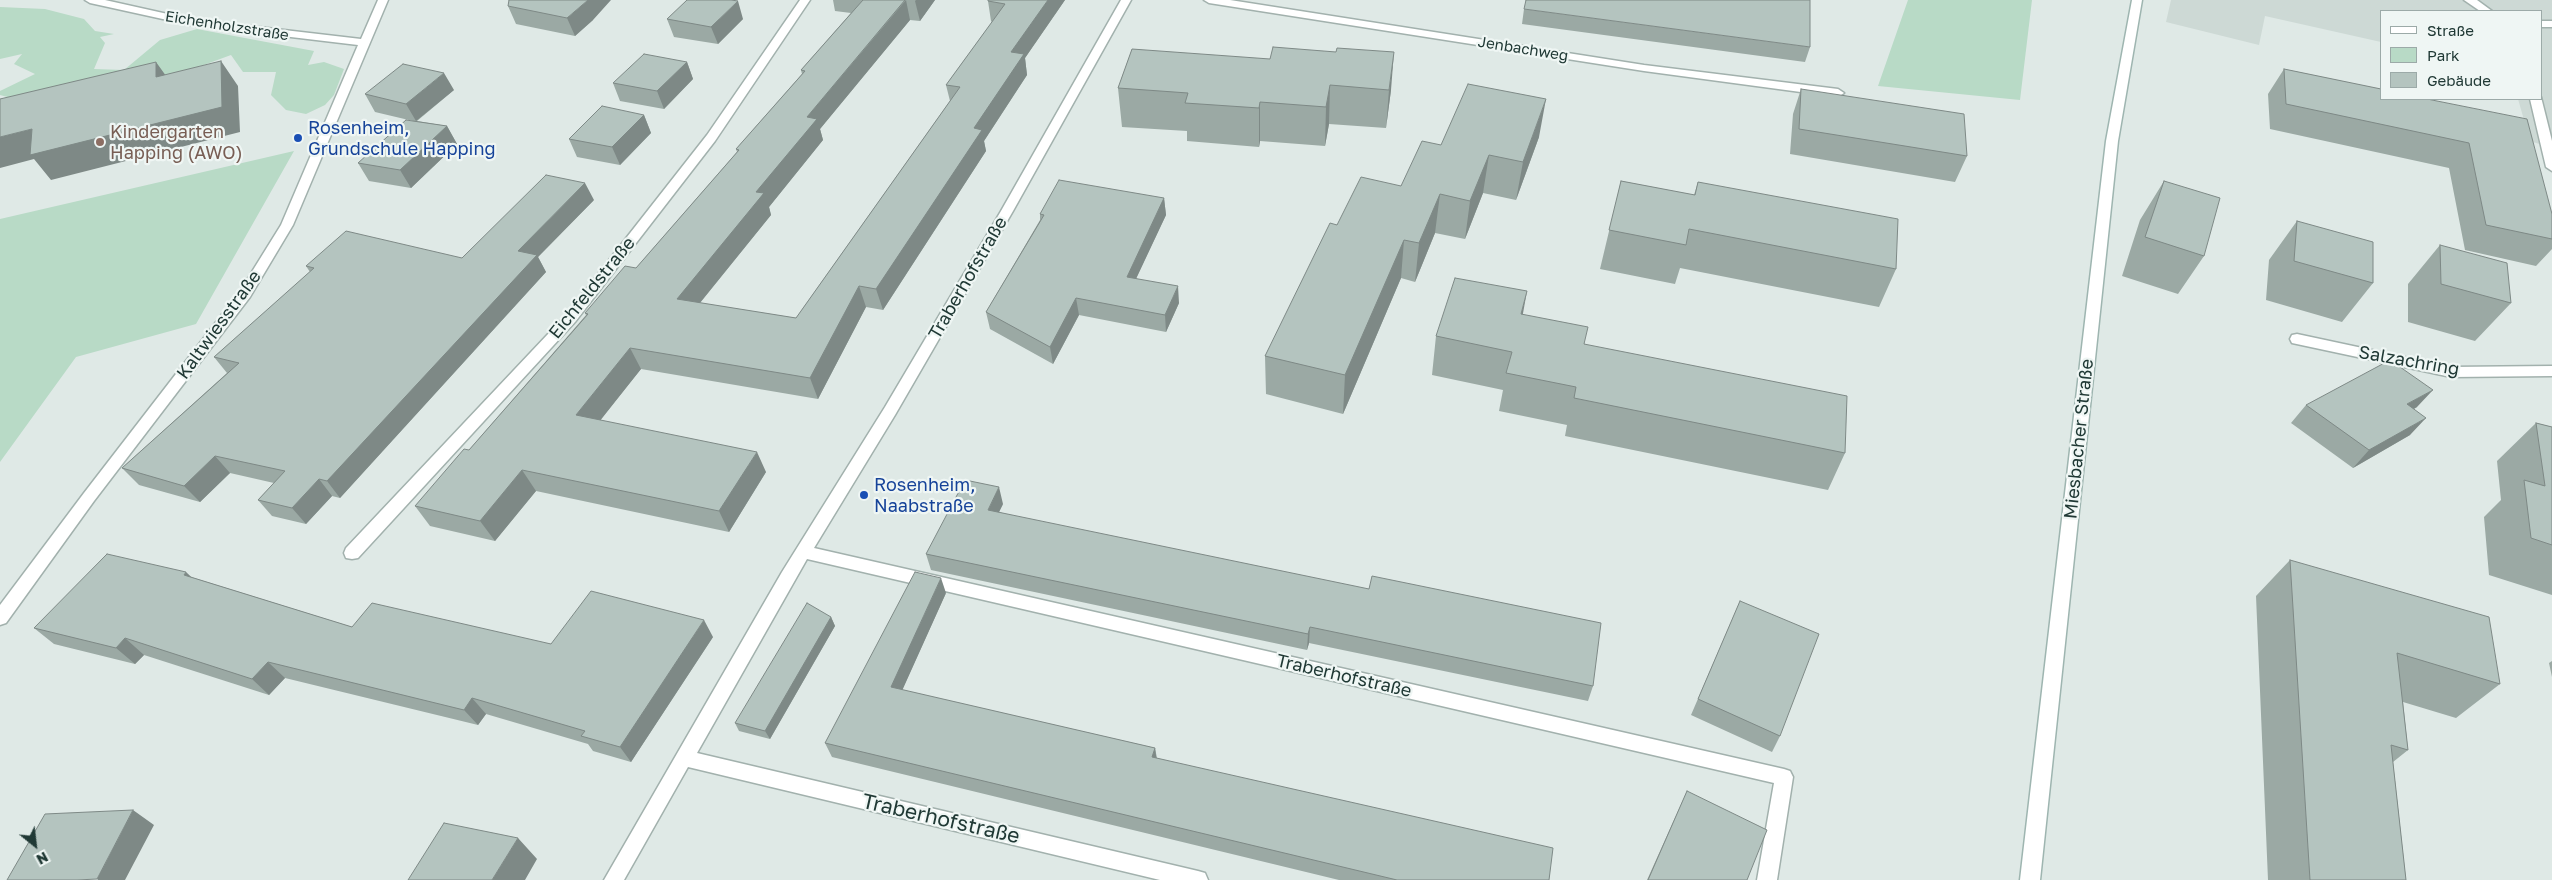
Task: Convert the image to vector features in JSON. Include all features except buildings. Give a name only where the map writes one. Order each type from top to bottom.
[{"type":"street","name":"Eichenholzstraße","points":[[90,0],[190,22],[324,40],[366,43]]},
{"type":"street","name":"Kaltwiesstraße","points":[[0,618],[89,497],[245,294],[287,225],[383,0]]},
{"type":"street","name":"Eichfeldstraße","points":[[352,553],[570,319],[711,138],[805,0]]},
{"type":"street","name":"Traberhofstraße","points":[[614,880],[803,552],[890,412],[1007,211],[1126,0]]},
{"type":"street","name":"Jenbachweg","points":[[1208,0],[1644,68],[1838,93]]},
{"type":"street","name":"Miesbacher Straße","points":[[2030,880],[2112,141],[2137,0]]},
{"type":"street","points":[[2470,0],[2485,10]]},
{"type":"street","points":[[2536,100],[2552,166]]},
{"type":"street","name":"Salzachring","points":[[2297,339],[2451,372],[2552,371]]},
{"type":"street","name":"Traberhofstraße","points":[[803,552],[1784,777],[1767,880]]},
{"type":"street","name":"Traberhofstraße","points":[[684,758],[1198,880]]},
{"type":"shaded area","points":[[2171,0],[2552,0],[2552,148],[2530,141],[2518,100],[2542,100],[2542,10],[2380,10],[2380,42],[2265,16],[2259,45],[2166,22]]},
{"type":"green space","points":[[1908,0],[2032,0],[2020,100],[1878,86]]},
{"type":"green space","points":[[0,7],[45,9],[84,19],[95,31],[114,34],[100,37],[105,43],[94,69],[124,70],[160,40],[197,29],[314,51],[308,65],[324,62],[344,69],[334,95],[325,105],[306,114],[286,110],[271,95],[276,72],[243,72],[231,55],[171,77],[53,109],[0,95],[0,91],[35,74],[14,64],[22,54],[0,59]]},
{"type":"green space","points":[[294,151],[196,324],[76,357],[0,462],[0,219]]},
{"type":"place","name":"Rosenheim, Grundschule Happing","points":[[298,138]]},
{"type":"place","name":"Kindergarten Happing (AWO)","points":[[100,142]]},
{"type":"place","name":"Rosenheim, Naabstraße","points":[[864,495]]}]
